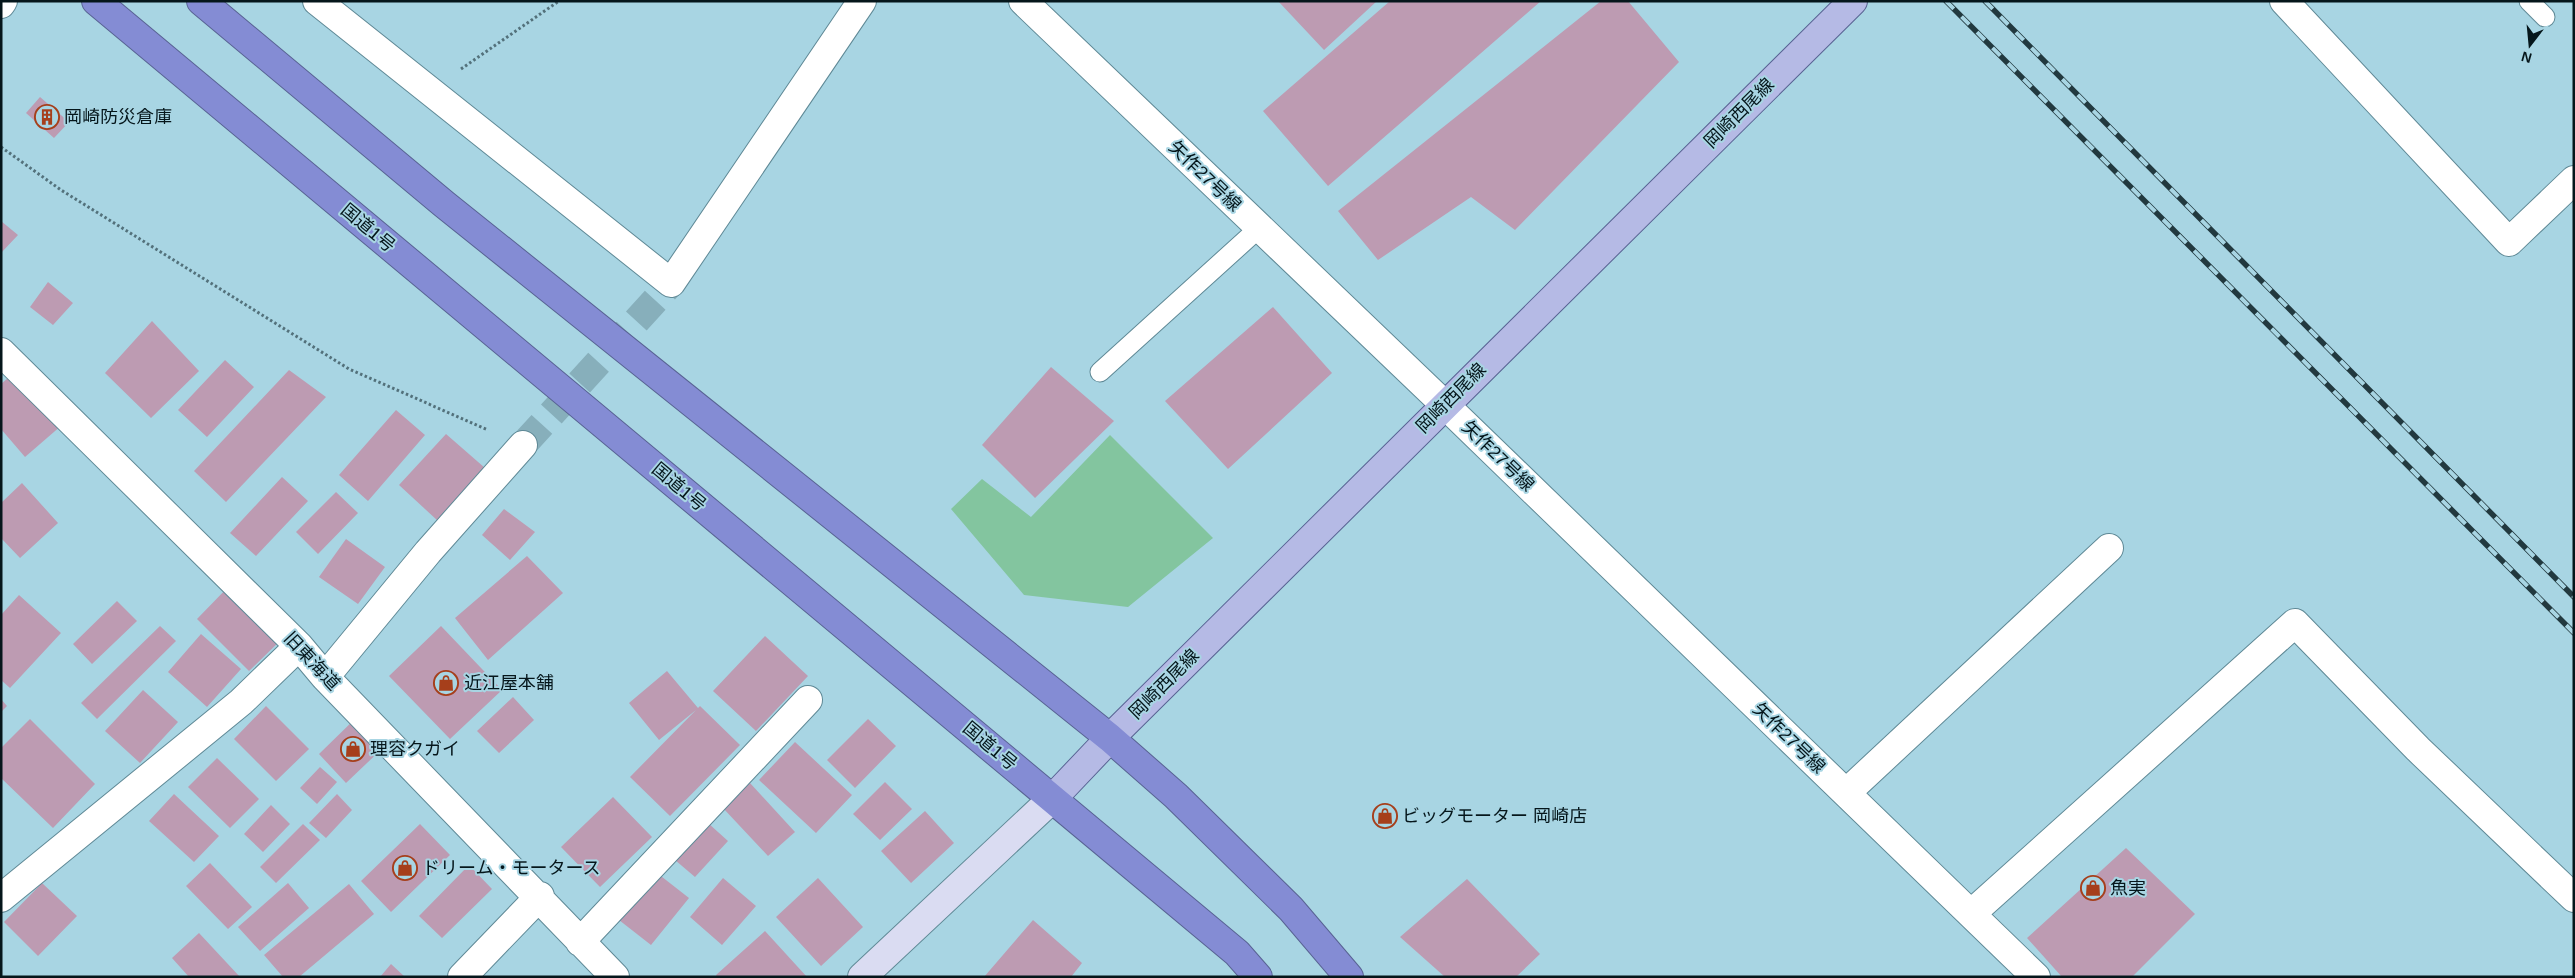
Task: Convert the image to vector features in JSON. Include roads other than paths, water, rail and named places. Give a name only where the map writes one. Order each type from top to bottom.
[{"type":"highway","name":"国道1号","points":[[96,1],[1053,798],[1237,953],[1258,977]]},
{"type":"highway","points":[[201,1],[444,204],[1110,738],[1176,796],[1291,909],[1349,977]]},
{"type":"main road","name":"岡崎西尾線","points":[[1053,798],[1110,738],[1853,1]]},
{"type":"street","points":[[317,1],[671,283],[862,1]]},
{"type":"street","name":"矢作27号線","points":[[1023,1],[1445,405],[2036,977]]},
{"type":"street","points":[[2284,1],[2509,242],[2574,180]]},
{"type":"street","name":"旧東海道","points":[[1,352],[299,646],[325,676],[540,896],[580,942],[615,977]]},
{"type":"street","points":[[325,676],[428,552],[523,445]]},
{"type":"street","points":[[1846,793],[2109,548]]},
{"type":"street","points":[[1972,913],[2295,623],[2418,749],[2574,898]]},
{"type":"street","points":[[1,898],[234,708],[299,646]]},
{"type":"street","points":[[580,942],[808,700]]},
{"type":"street","points":[[862,977],[1053,798]]},
{"type":"street","points":[[462,977],[540,896]]},
{"type":"lane","points":[[2529,1],[2545,17]]},
{"type":"lane","points":[[1100,372],[1259,228]]},
{"type":"tunnel","points":[[523,445],[671,283]]},
{"type":"railway","points":[[1946,1],[2574,633]]},
{"type":"railway","points":[[1985,1],[2574,597]]},
{"type":"place","name":"岡崎防災倉庫","points":[[47,117]]},
{"type":"place","name":"近江屋本舗","points":[[446,683]]},
{"type":"place","name":"理容クガイ","points":[[353,749]]},
{"type":"place","name":"ビッグモーター 岡崎店","points":[[1385,816]]},
{"type":"place","name":"ドリーム・モータース","points":[[405,868]]},
{"type":"place","name":"魚実","points":[[2093,888]]}]
